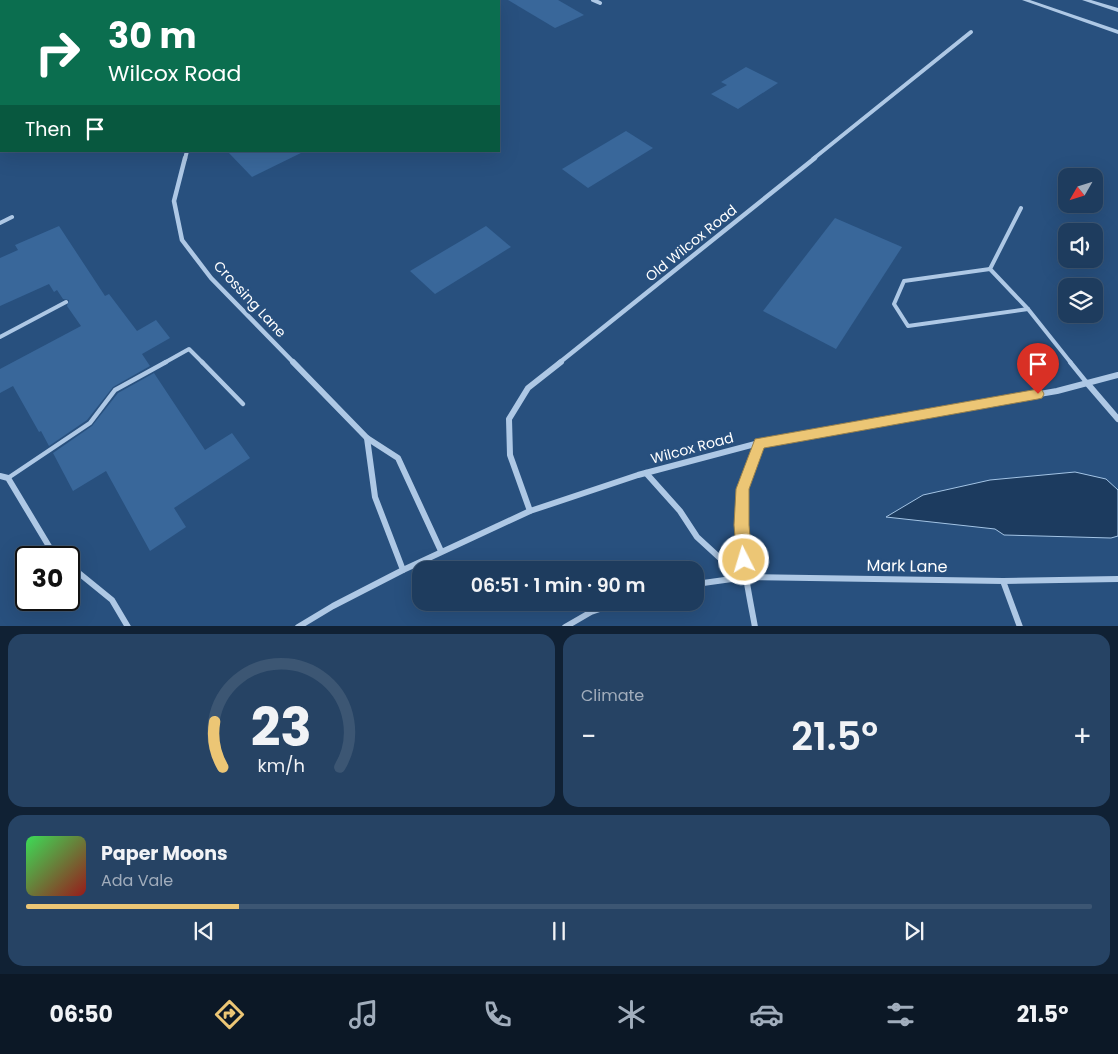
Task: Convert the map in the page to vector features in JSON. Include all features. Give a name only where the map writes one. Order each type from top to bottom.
[{"type":"street","points":[[593,0],[600,3]]},
{"type":"street","points":[[1025,0],[1118,32]]},
{"type":"street","points":[[1086,0],[1118,10]]},
{"type":"street","name":"Old Wilcox Road","points":[[530,511],[510,455],[510,419],[528,388],[971,32]]},
{"type":"street","name":"Crossing Lane","points":[[187,152],[174,200],[182,240],[211,278],[367,438],[398,458],[440,551]]},
{"type":"street","name":"Wilcox Road","points":[[298,626],[440,551],[530,511],[646,473],[760,443],[1057,390],[1118,375]]},
{"type":"street","points":[[1086,383],[1118,419]]},
{"type":"street","points":[[367,438],[375,497],[403,570]]},
{"type":"street","points":[[754,626],[746,577],[742,525],[743,489],[760,443]]},
{"type":"street","points":[[646,473],[680,511],[698,537],[720,559],[746,577]]},
{"type":"street","points":[[0,476],[8,478],[50,546]]},
{"type":"street","points":[[80,574],[112,600],[128,626]]},
{"type":"street","name":"Mark Lane","points":[[704,583],[746,577],[1003,581],[1118,579]]},
{"type":"street","points":[[1003,581],[1020,626]]},
{"type":"street","points":[[565,626],[594,611]]},
{"type":"lane","points":[[990,270],[1021,208]]},
{"type":"lane","points":[[0,223],[12,217]]},
{"type":"lane","points":[[990,270],[904,281],[894,304],[908,326],[1028,310]]},
{"type":"lane","points":[[990,270],[1028,310],[1086,383]]},
{"type":"lane","points":[[0,337],[66,302]]},
{"type":"lane","points":[[8,478],[90,423],[115,390],[189,349],[243,404]]},
{"type":"water","points":[[1075,472],[1106,479],[1118,490],[1118,536],[1111,538],[1004,535],[995,529],[886,517],[923,495],[990,480]]},
{"type":"building","points":[[508,0],[558,0],[584,15],[555,28]]},
{"type":"building","points":[[746,67],[778,83],[738,109],[711,94],[727,85],[721,82]]},
{"type":"building","points":[[626,131],[653,148],[588,188],[562,169]]},
{"type":"building","points":[[228,152],[303,152],[252,177]]},
{"type":"building","points":[[835,218],[902,247],[836,349],[763,311]]},
{"type":"building","points":[[59,226],[105,296],[109,294],[137,331],[156,320],[170,338],[142,354],[150,366],[113,387],[87,420],[49,446],[13,386],[0,393],[0,369],[81,326],[67,306],[69,300],[63,299],[57,290],[54,292],[49,284],[0,306],[0,258],[18,250],[15,245]]},
{"type":"building","points":[[486,226],[511,247],[435,294],[410,271]]},
{"type":"building","points":[[154,373],[205,450],[232,433],[250,458],[174,508],[186,527],[150,551],[106,471],[73,491],[53,453],[92,426],[118,393]]},
{"type":"route","points":[[744,560],[742,525],[743,489],[760,443],[1038,394]]}]
